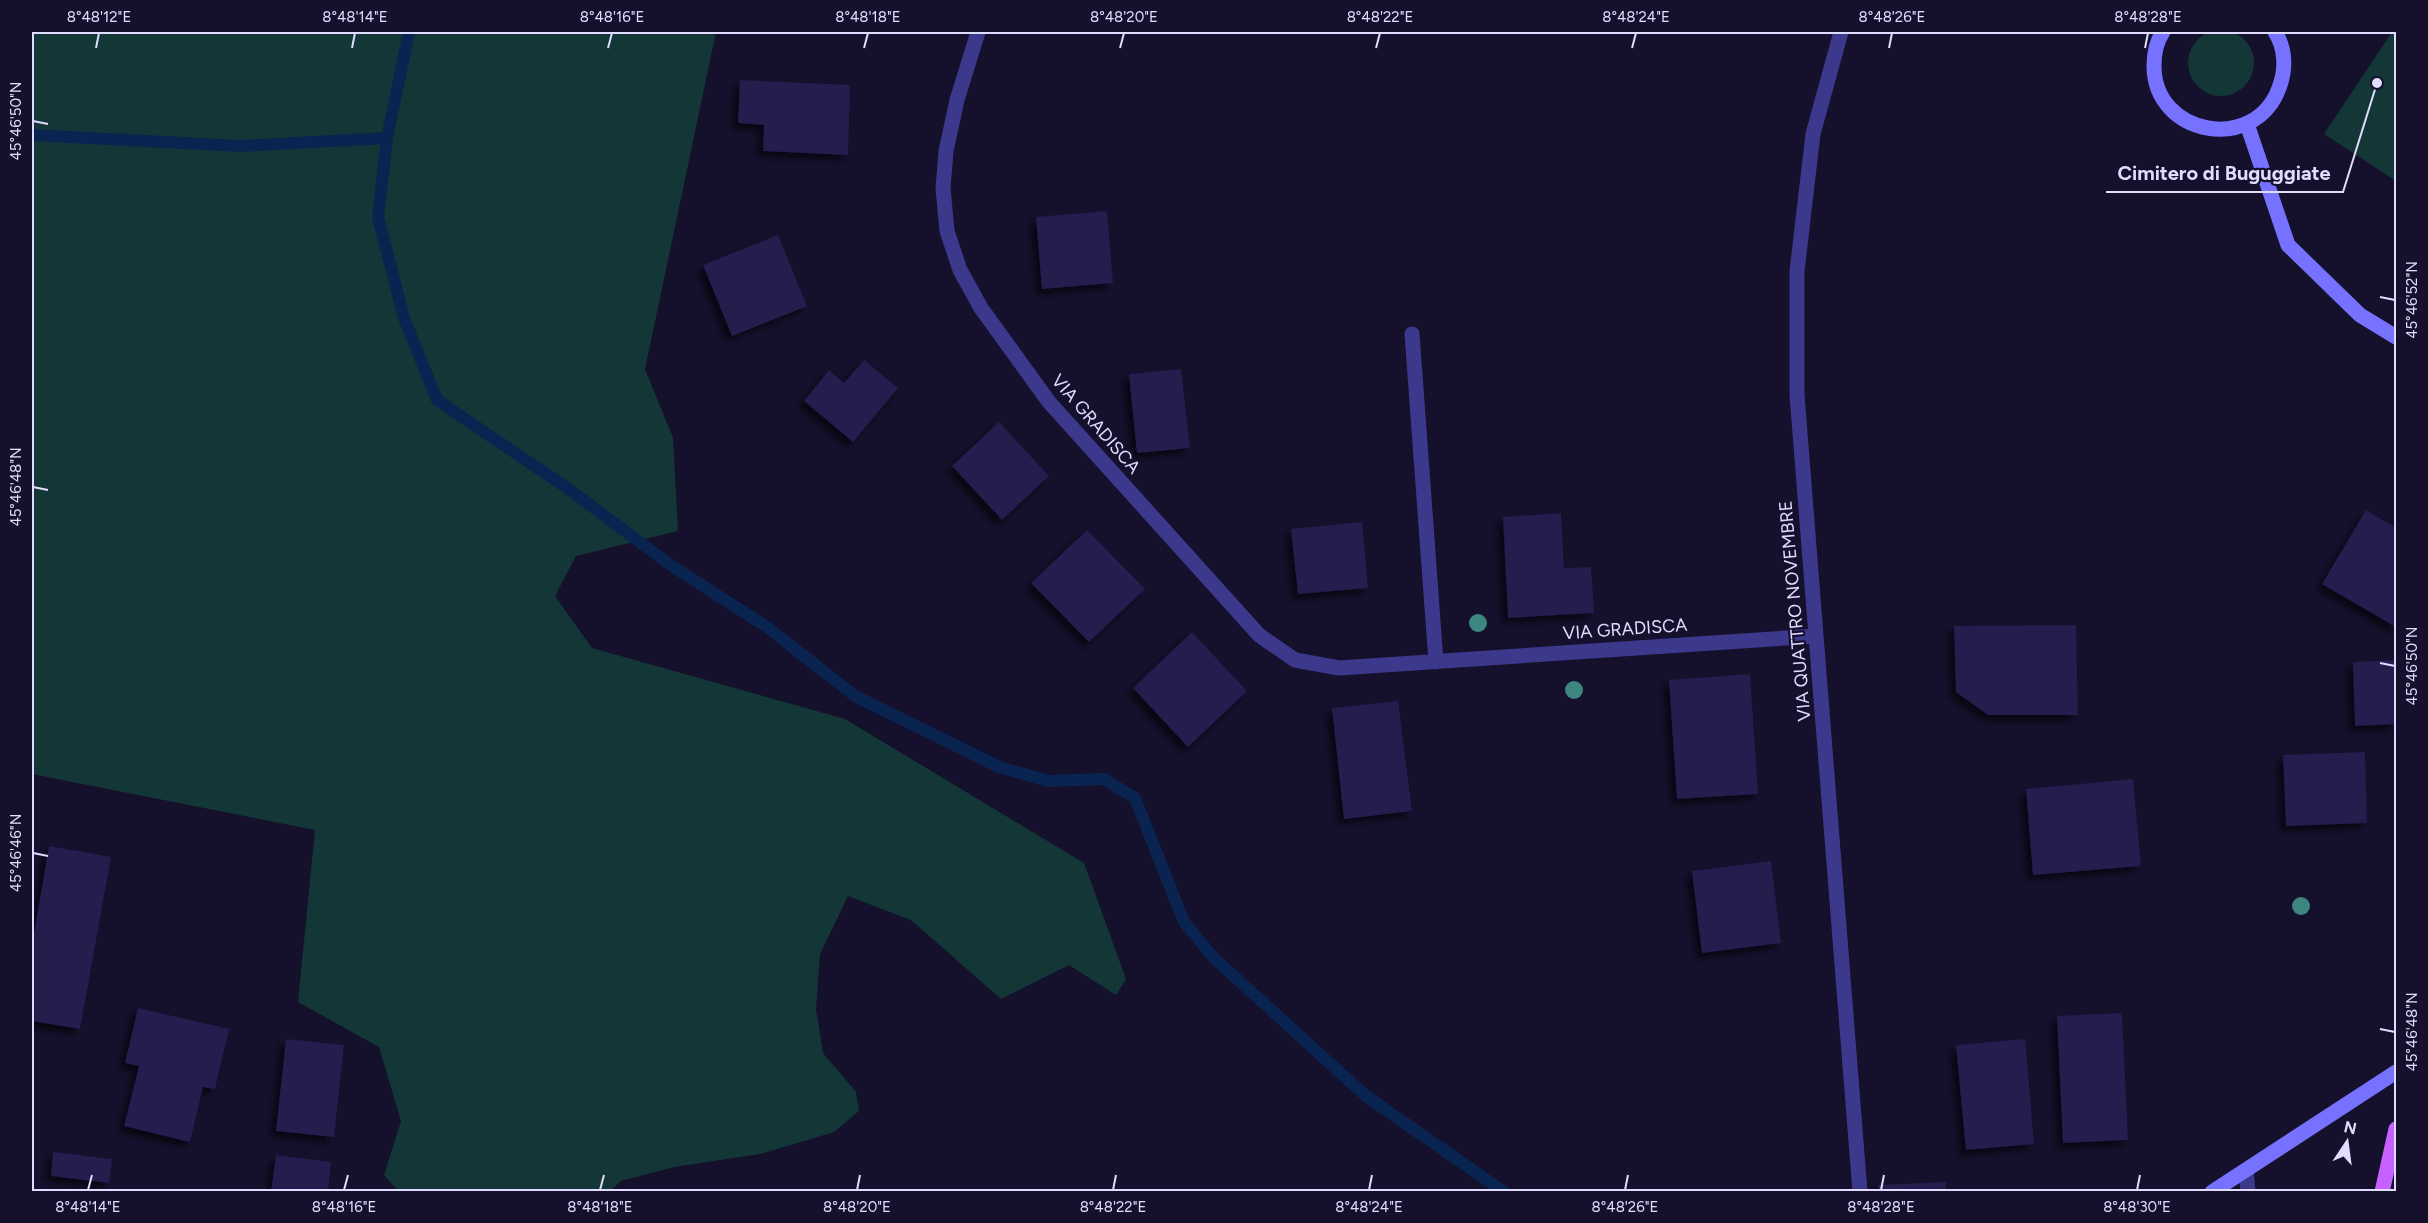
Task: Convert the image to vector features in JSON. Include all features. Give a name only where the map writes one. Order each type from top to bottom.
[{"type":"main road","points":[[2160,32],[2154,53],[2154,74],[2160,93],[2172,110],[2188,122],[2207,129],[2228,129],[2247,124],[2264,113],[2276,96],[2283,78],[2284,58],[2279,38],[2275,32]]},
{"type":"main road","points":[[2247,124],[2288,245],[2360,315],[2397,337]]},
{"type":"main road","points":[[2212,1191],[2397,1072]]},
{"type":"main road","points":[[2382,1191],[2397,1129]]},
{"type":"street","name":"VIA GRADISCA","points":[[978,32],[957,100],[946,151],[943,188],[947,231],[960,270],[981,309],[1049,402],[1259,635],[1295,660],[1339,668],[1816,636]]},
{"type":"street","name":"VIA QUATTRO NOVEMBRE","points":[[1841,32],[1813,134],[1797,271],[1797,395],[1860,1191]]},
{"type":"street","points":[[1412,334],[1436,662]]},
{"type":"street","points":[[2246,1170],[2248,1191]]},
{"type":"green space","points":[[2221,30],[2234,32],[2244,40],[2252,50],[2254,63],[2252,76],[2244,86],[2234,94],[2221,96],[2208,94],[2198,86],[2190,76],[2188,63],[2190,50],[2198,40],[2208,32]]},
{"type":"green space","points":[[32,32],[716,32],[645,369],[673,438],[678,531],[576,556],[555,596],[592,648],[845,719],[1084,863],[1126,979],[1116,995],[1069,965],[1001,999],[911,920],[848,896],[820,954],[816,1009],[823,1053],[856,1092],[859,1111],[834,1132],[760,1154],[674,1167],[621,1181],[610,1191],[398,1191],[384,1175],[401,1121],[379,1047],[298,1002],[315,830],[32,774]]},
{"type":"green space","points":[[2392,32],[2396,32],[2396,181],[2324,134]]},
{"type":"building","points":[[740,80],[850,85],[848,155],[763,151],[764,125],[738,123]]},
{"type":"building","points":[[1107,211],[1113,283],[1042,289],[1036,217]]},
{"type":"building","points":[[778,235],[807,306],[732,336],[703,265]]},
{"type":"building","points":[[864,360],[898,388],[853,442],[804,401],[829,370],[844,383]]},
{"type":"building","points":[[1181,369],[1190,448],[1137,453],[1129,374]]},
{"type":"building","points":[[999,422],[1049,476],[1002,520],[952,466]]},
{"type":"building","points":[[2366,510],[2396,528],[2396,627],[2322,584]]},
{"type":"building","points":[[1561,513],[1564,568],[1591,567],[1594,613],[1508,618],[1503,517]]},
{"type":"building","points":[[1362,522],[1368,588],[1298,594],[1291,529]]},
{"type":"building","points":[[1087,530],[1145,589],[1089,642],[1031,583]]},
{"type":"building","points":[[2076,625],[2078,715],[1988,715],[1956,692],[1954,626]]},
{"type":"building","points":[[1192,632],[1247,691],[1188,747],[1133,688]]},
{"type":"building","points":[[2396,660],[2396,724],[2355,726],[2353,662]]},
{"type":"building","points":[[1750,674],[1758,794],[1677,799],[1669,680]]},
{"type":"building","points":[[1398,701],[1412,811],[1344,819],[1332,708]]},
{"type":"building","points":[[2365,752],[2367,823],[2286,826],[2283,755]]},
{"type":"building","points":[[2133,779],[2141,866],[2033,875],[2026,789]]},
{"type":"building","points":[[49,846],[111,857],[80,1029],[32,1021],[32,945]]},
{"type":"building","points":[[1771,861],[1781,943],[1702,953],[1692,871]]},
{"type":"building","points":[[138,1008],[229,1029],[215,1089],[203,1087],[190,1142],[124,1126],[139,1066],[125,1063]]},
{"type":"building","points":[[2122,1013],[2128,1140],[2063,1143],[2057,1016]]},
{"type":"building","points":[[286,1039],[344,1045],[334,1137],[276,1131]]},
{"type":"building","points":[[2025,1039],[2034,1144],[1966,1150],[1956,1045]]},
{"type":"building","points":[[53,1152],[112,1159],[109,1183],[51,1176]]},
{"type":"building","points":[[276,1155],[331,1162],[328,1192],[271,1192]]},
{"type":"building","points":[[1946,1182],[1946,1192],[1879,1192],[1878,1185]]},
{"type":"waterway","points":[[32,135],[240,146],[387,138],[409,32]]},
{"type":"waterway","points":[[387,138],[378,217],[404,318],[437,400],[570,490],[669,564],[767,627],[855,696],[999,767],[1048,781],[1104,779],[1135,798],[1184,922],[1214,958],[1366,1096],[1504,1192]]},
{"type":"place","name":"Cimitero di Buguggiate","points":[[2377,83]]}]
